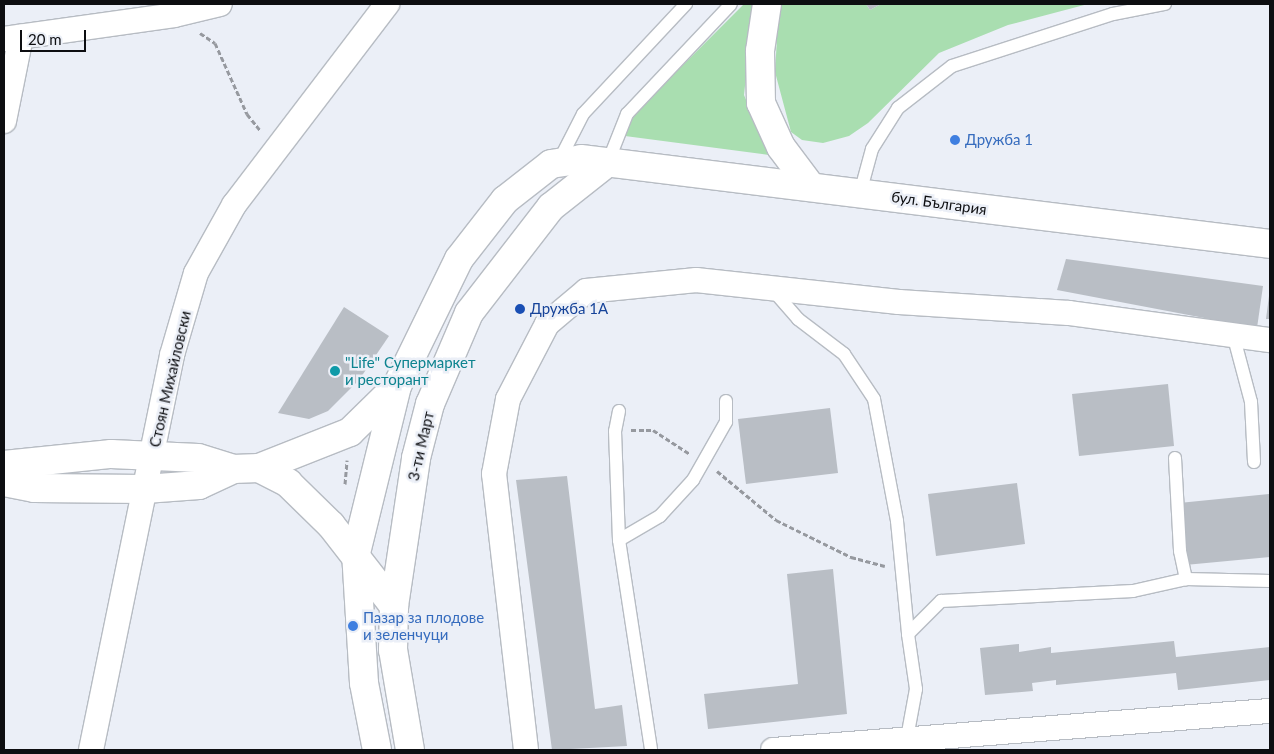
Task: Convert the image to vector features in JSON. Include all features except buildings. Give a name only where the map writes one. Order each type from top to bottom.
[{"type":"street","points":[[4,121],[12,38],[220,4]]},
{"type":"street","name":"Стоян Михайловски","points":[[91,750],[172,355],[196,273],[234,205],[387,4]]},
{"type":"street","points":[[766,4],[760,52],[761,103],[781,147],[811,187]]},
{"type":"street","points":[[377,750],[364,683],[356,553],[397,386],[459,259],[482,226],[526,181],[560,161]]},
{"type":"street","name":"бул. България","points":[[560,161],[608,162],[1270,244]]},
{"type":"street","name":"3-ти Март","points":[[410,750],[393,650],[394,606],[416,458],[430,404],[469,313],[551,207],[608,162]]},
{"type":"street","points":[[526,750],[494,474],[508,399],[547,324],[586,291],[696,280],[770,286],[898,302],[1069,313],[1234,338],[1270,340]]},
{"type":"street","points":[[4,482],[34,488],[145,489],[198,485],[350,432],[469,313]]},
{"type":"street","points":[[4,465],[111,454],[152,455],[198,458],[246,468],[288,483],[356,553],[394,606]]},
{"type":"street","points":[[772,750],[1270,711]]},
{"type":"lane","points":[[560,161],[583,114],[686,4]]},
{"type":"lane","points":[[608,162],[627,114],[731,4]]},
{"type":"lane","points":[[860,193],[872,149],[898,108],[952,66],[1113,14],[1165,4]]},
{"type":"lane","points":[[770,286],[798,318],[844,354],[874,398],[897,521],[899,569],[916,689],[907,738]]},
{"type":"lane","points":[[1234,338],[1251,402],[1254,462]]},
{"type":"lane","points":[[619,540],[660,516],[703,462],[726,422],[726,401]]},
{"type":"lane","points":[[619,411],[615,431],[619,540],[651,750]]},
{"type":"lane","points":[[1175,458],[1180,551],[1186,578]]},
{"type":"lane","points":[[908,634],[941,601],[1133,591],[1186,578],[1270,581]]},
{"type":"path","points":[[174,10],[215,43],[247,114],[276,149]]},
{"type":"path","points":[[615,431],[653,430],[703,462],[776,520],[851,557],[899,569]]},
{"type":"path","points":[[345,490],[348,450]]},
{"type":"green space","points":[[744,4],[754,4],[744,95],[769,155],[625,136],[627,121]]},
{"type":"green space","points":[[779,4],[866,4],[870,10],[881,4],[1088,4],[1008,25],[939,53],[868,123],[849,136],[823,143],[802,140],[791,132],[775,72]]},
{"type":"place","name":"Дружба 1","points":[[955,140]]},
{"type":"place","name":"Дружба 1A","points":[[520,309]]},
{"type":"place","name":"\"Life\" Супермаркет и ресторант","points":[[335,371]]},
{"type":"place","name":"Пазар за плодове и зеленчуци","points":[[353,626]]}]
